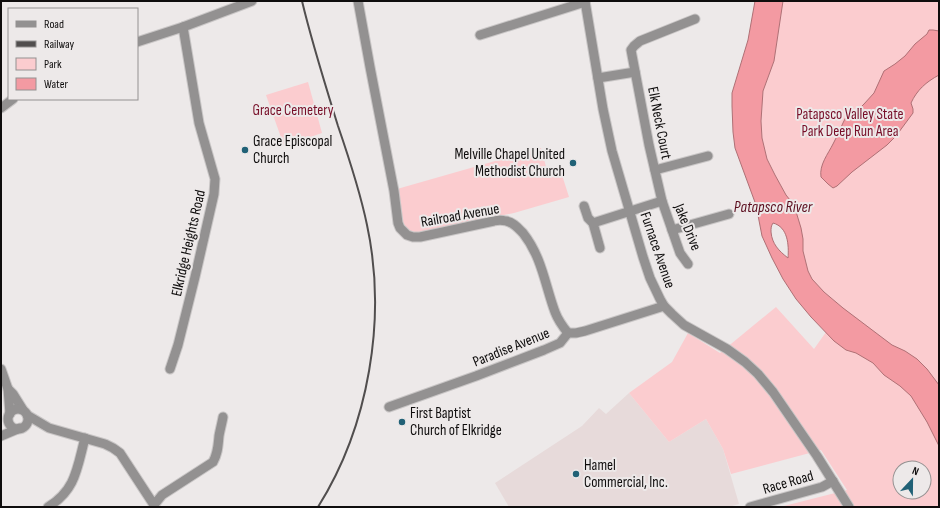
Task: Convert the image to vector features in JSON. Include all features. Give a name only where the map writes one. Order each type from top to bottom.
[{"type":"street","points":[[138,42],[183,27],[252,1]]},
{"type":"street","name":"Railroad Avenue","points":[[358,1],[400,228],[407,235],[420,237],[501,220],[513,224],[524,234],[536,253],[555,313],[562,326],[568,333]]},
{"type":"street","points":[[480,35],[585,2]]},
{"type":"street","name":"Furnace Avenue","points":[[585,2],[606,126],[612,151],[643,257],[657,293],[664,306],[684,325],[727,349],[758,374],[773,392],[849,507]]},
{"type":"street","name":"Elk Neck Court","points":[[662,201],[631,50],[640,40],[695,19]]},
{"type":"street","name":"Elkridge Heights Road","points":[[170,369],[178,345],[195,277],[214,194],[215,183],[213,170],[199,123],[183,27]]},
{"type":"street","points":[[598,78],[635,72]]},
{"type":"street","points":[[1,108],[12,100]]},
{"type":"street","points":[[655,170],[708,156]]},
{"type":"street","points":[[593,223],[662,201]]},
{"type":"street","name":"Jake Drive","points":[[662,201],[680,253],[688,264]]},
{"type":"street","points":[[584,206],[588,218],[593,223],[600,248]]},
{"type":"street","points":[[672,230],[729,214]]},
{"type":"street","name":"Paradise Avenue","points":[[389,407],[544,350],[560,343],[568,333],[585,331],[664,306]]},
{"type":"street","points":[[1,369],[8,389],[9,416],[10,424],[12,426],[17,428],[49,428],[105,444],[113,448],[120,453],[154,505],[162,495],[213,462],[218,451],[223,417]]},
{"type":"street","points":[[1,436],[22,428],[28,420],[25,413],[8,389]]},
{"type":"street","points":[[1,430],[12,412],[17,409],[49,428]]},
{"type":"street","points":[[48,507],[60,499],[71,485],[85,438]]},
{"type":"street","name":"Race Road","points":[[750,507],[822,487],[833,481]]},
{"type":"shaded area","points":[[629,393],[669,442],[706,419],[723,449],[739,504],[729,507],[509,507],[495,483],[582,426],[599,408],[606,414]]},
{"type":"green space","name":"Patapsco Valley State Park Deep Run Area","points":[[783,1],[939,1],[939,507],[780,507],[847,490],[821,450],[731,474],[723,449],[706,419],[669,442],[629,393],[672,362],[688,333],[720,353],[776,307],[814,349],[843,308],[824,292],[812,279],[808,271],[803,251],[803,239],[794,205],[786,195],[767,159],[762,138],[761,121],[763,91],[774,61]]},
{"type":"green space","name":"Grace Cemetery","points":[[308,82],[322,133],[284,146],[266,95]]},
{"type":"green space","points":[[541,148],[549,178],[562,175],[569,197],[514,213],[420,232],[413,232],[407,229],[399,210],[397,189]]},
{"type":"water","name":"Patapsco River","points":[[755,1],[783,1],[774,61],[763,91],[761,121],[762,138],[767,159],[786,195],[794,205],[801,228],[803,251],[808,271],[812,279],[824,292],[843,308],[892,345],[917,359],[939,385],[939,446],[927,422],[911,396],[884,375],[873,363],[856,353],[846,350],[834,341],[796,299],[772,258],[762,236],[756,205],[735,148],[733,132],[732,93],[748,40]],"holes":[[[773,223],[778,225],[785,232],[788,242],[788,258],[774,244],[771,226]]]},
{"type":"water","points":[[929,30],[939,31],[939,75],[930,80],[916,94],[911,103],[913,113],[896,136],[887,145],[833,188],[821,177],[821,168],[847,115],[855,113],[864,104],[874,93],[884,71],[905,56],[915,44],[927,34]]},
{"type":"railway","points":[[302,1],[319,64],[364,212],[373,260],[375,297],[374,334],[369,370],[361,407],[350,442],[336,475],[318,507]]},
{"type":"place","name":"Grace Episcopal Church","points":[[245,150]]},
{"type":"place","name":"Melville Chapel United Methodist Church","points":[[573,163]]},
{"type":"place","name":"First Baptist Church of Elkridge","points":[[402,422]]},
{"type":"place","name":"Hamel Commercial, Inc.","points":[[576,474]]}]
